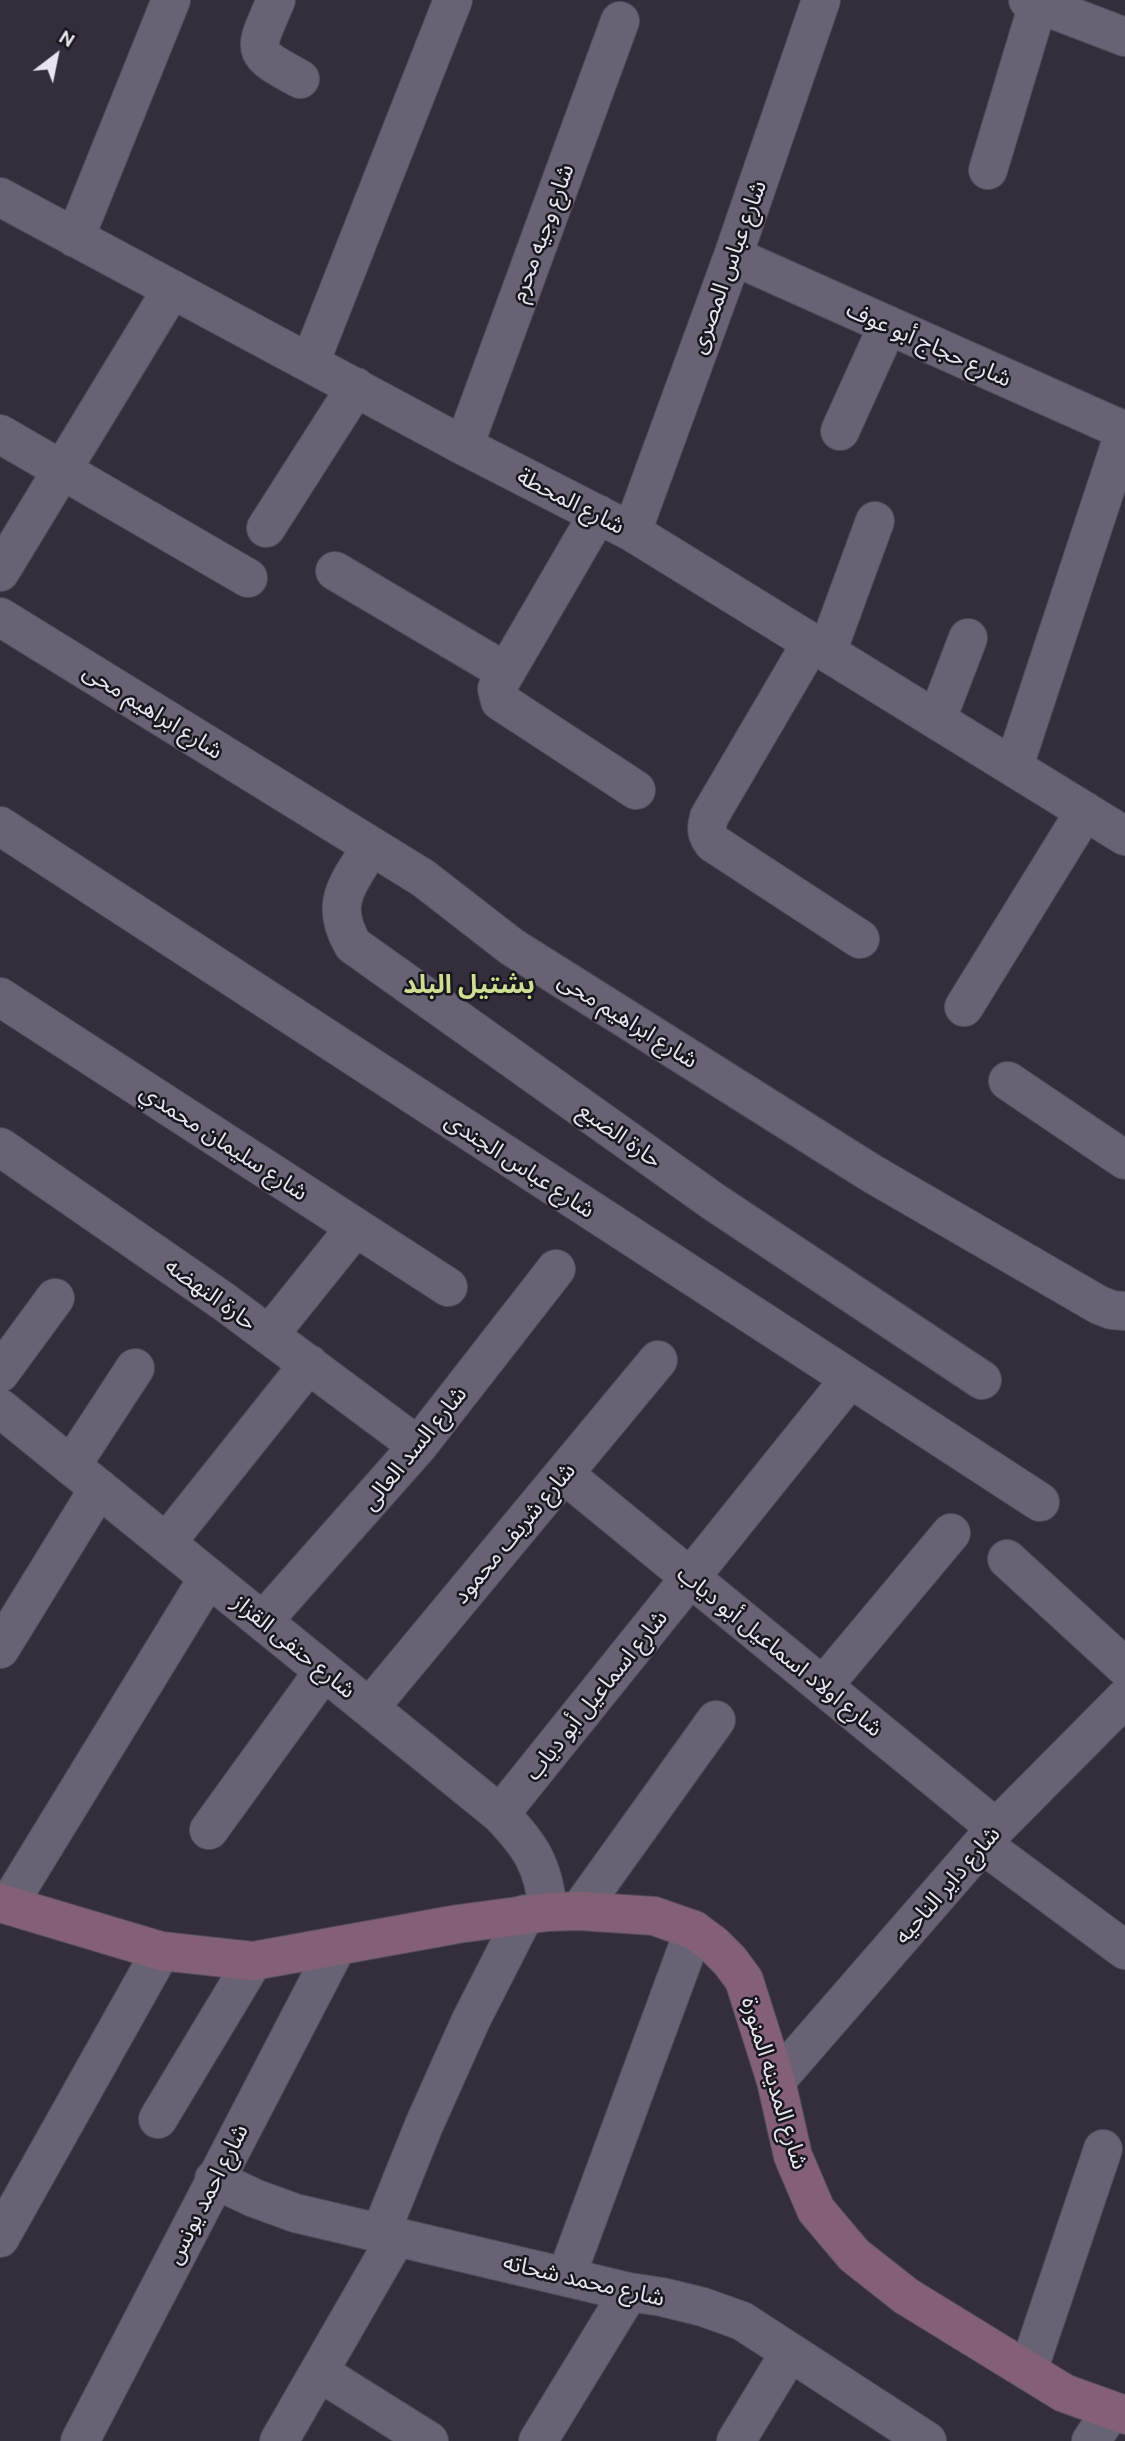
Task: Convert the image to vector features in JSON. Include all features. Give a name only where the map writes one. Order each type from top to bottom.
[{"type":"street","points":[[276,0],[260,38],[259,47],[268,62],[300,79]]},
{"type":"street","points":[[310,363],[453,0]]},
{"type":"street","name":"شارع عباس المصرى","points":[[632,532],[733,256],[821,0]]},
{"type":"street","points":[[988,170],[1033,2],[1095,12],[1125,37]]},
{"type":"street","points":[[75,238],[165,3]]},
{"type":"street","name":"شارع وجيه محرم","points":[[464,446],[620,21]]},
{"type":"street","name":"شارع المحطة","points":[[0,197],[464,446],[632,532],[1125,836]]},
{"type":"street","name":"شارع حجاج أبو عوف","points":[[733,256],[1125,430]]},
{"type":"street","points":[[0,572],[172,289]]},
{"type":"street","points":[[840,431],[888,325]]},
{"type":"street","points":[[267,528],[356,387]]},
{"type":"street","points":[[1014,766],[1125,430]]},
{"type":"street","points":[[0,433],[248,578]]},
{"type":"street","points":[[598,514],[497,690],[500,701],[636,790]]},
{"type":"street","points":[[860,939],[713,843],[707,835],[706,826],[709,817],[819,647],[875,521]]},
{"type":"street","points":[[335,570],[506,673]]},
{"type":"street","name":"شارع ابراهيم محى","points":[[0,617],[423,878],[512,947],[871,1173],[1098,1306],[1125,1311]]},
{"type":"street","points":[[937,719],[968,638]]},
{"type":"street","points":[[964,1007],[1085,811]]},
{"type":"street","name":"شارع عباس الجندى","points":[[0,826],[1040,1502]]},
{"type":"street","name":"حارة الضبع","points":[[371,846],[342,896],[340,914],[353,945],[714,1202],[982,1380]]},
{"type":"street","name":"شارع سليمان محمدي","points":[[0,997],[448,1287]]},
{"type":"street","points":[[1008,1081],[1125,1160]]},
{"type":"street","name":"حارة النهضه","points":[[0,1147],[269,1335],[418,1446]]},
{"type":"street","points":[[269,1335],[355,1228]]},
{"type":"street","name":"شارع السد العالى","points":[[264,1621],[418,1446],[556,1269]]},
{"type":"street","points":[[0,1373],[55,1298]]},
{"type":"street","name":"شارع شريف محمود","points":[[370,1707],[658,1360]]},
{"type":"street","points":[[166,1543],[309,1364]]},
{"type":"street","points":[[0,1649],[85,1477],[135,1368]]},
{"type":"street","name":"شارع اسماعيل أبو دياب","points":[[500,1814],[849,1380]]},
{"type":"street","name":"شارع حنفى القزاز","points":[[0,1408],[500,1814],[523,1838],[540,1868],[551,1912]]},
{"type":"street","name":"شارع اولاد اسماعيل أبو دياب","points":[[564,1474],[823,1686],[989,1836],[1125,1950]]},
{"type":"street","points":[[823,1686],[951,1533]]},
{"type":"street","points":[[1007,1559],[1125,1667]]},
{"type":"street","points":[[4,1904],[208,1578]]},
{"type":"street","points":[[209,1830],[324,1671]]},
{"type":"street","name":"شارع داير الناحيه","points":[[776,2081],[989,1836],[1119,1714]]},
{"type":"street","points":[[279,2441],[319,2372],[389,2234],[424,2125],[471,2020],[551,1912],[716,1720]]},
{"type":"street","name":"شارع المدينه المنورة","points":[[4,1904],[161,1951],[253,1961],[458,1924],[551,1912],[654,1916],[694,1930],[713,1944],[744,1980],[776,2081],[793,2156],[816,2210],[854,2255],[906,2296],[1109,2422]]},
{"type":"street","points":[[566,2277],[694,1930]]},
{"type":"street","name":"شارع احمد يونس","points":[[80,2441],[336,1948]]},
{"type":"street","points":[[0,2238],[161,1951]]},
{"type":"street","points":[[158,2119],[253,1961]]},
{"type":"street","points":[[1028,2371],[1103,2149]]},
{"type":"street","name":"شارع محمد شحاته","points":[[214,2179],[254,2198],[338,2225],[389,2234],[629,2292],[662,2297],[729,2317],[742,2322],[790,2352],[927,2441]]},
{"type":"street","points":[[538,2441],[629,2292]]},
{"type":"street","points":[[736,2441],[790,2352]]},
{"type":"street","points":[[319,2372],[429,2441]]},
{"type":"district","name":"بشتيل البلد","points":[[469,984]]}]
